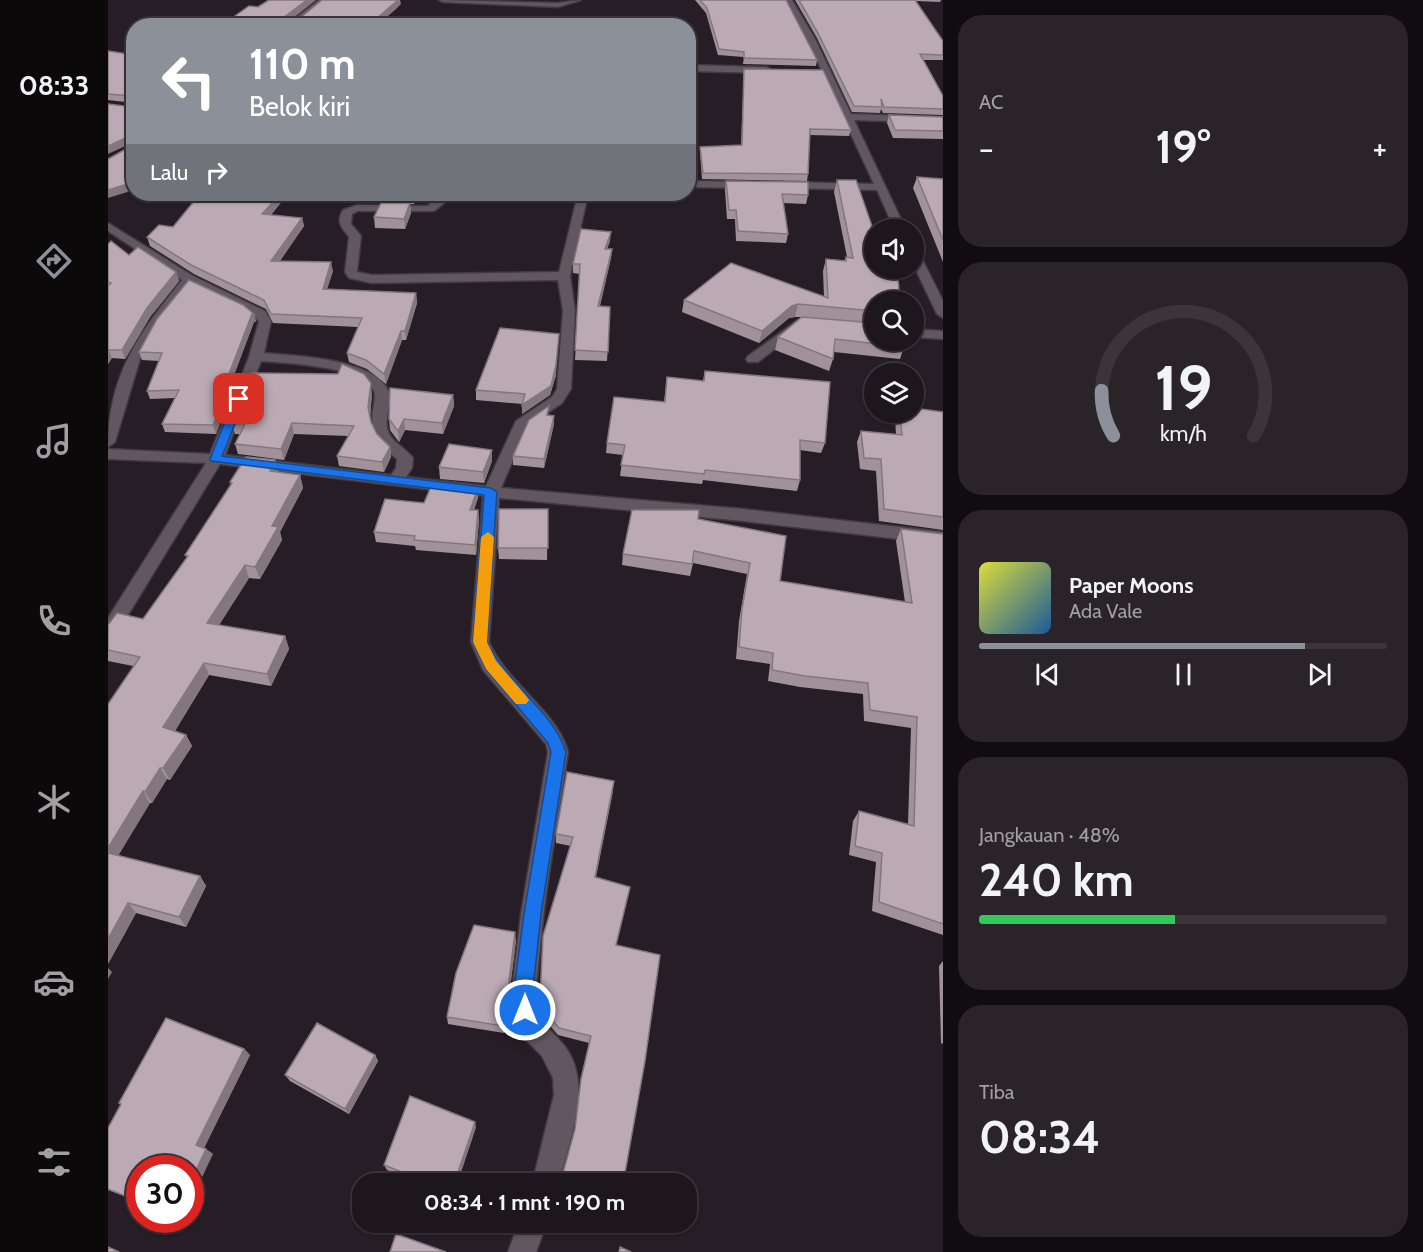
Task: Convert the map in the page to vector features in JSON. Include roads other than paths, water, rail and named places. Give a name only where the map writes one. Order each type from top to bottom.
[{"type":"street","points":[[300,18],[324,0]]},
{"type":"street","points":[[443,0],[558,5],[577,0]]},
{"type":"street","points":[[788,0],[811,39],[896,219]]},
{"type":"street","points":[[696,68],[780,70]]},
{"type":"street","points":[[815,71],[826,71]]},
{"type":"street","points":[[848,117],[943,120]]},
{"type":"street","points":[[696,184],[880,187]]},
{"type":"street","points":[[438,201],[430,210],[357,208],[347,212],[344,218],[345,225],[355,236],[351,272],[353,275],[365,279],[564,276]]},
{"type":"street","points":[[548,1173],[567,1095],[566,1078],[563,1066],[551,1047],[530,1026],[525,1010],[524,989],[532,914],[558,752],[555,740],[490,665],[480,642],[491,492],[521,424],[557,400],[564,389],[569,311],[564,276],[581,201]]},
{"type":"street","points":[[108,226],[189,279],[260,314],[264,321],[256,357],[216,459],[108,633]]},
{"type":"street","points":[[924,275],[943,314]]},
{"type":"street","points":[[108,442],[133,359],[152,325],[189,279]]},
{"type":"street","points":[[753,359],[795,323],[807,324]]},
{"type":"street","points":[[924,334],[943,335]]},
{"type":"street","points":[[256,357],[333,365],[347,369],[374,382],[381,388],[382,398],[376,424],[379,432],[405,458],[404,468],[395,482]]},
{"type":"street","points":[[108,454],[216,459],[395,482],[743,515],[943,538]]},
{"type":"street","points":[[522,1252],[529,1233]]}]
